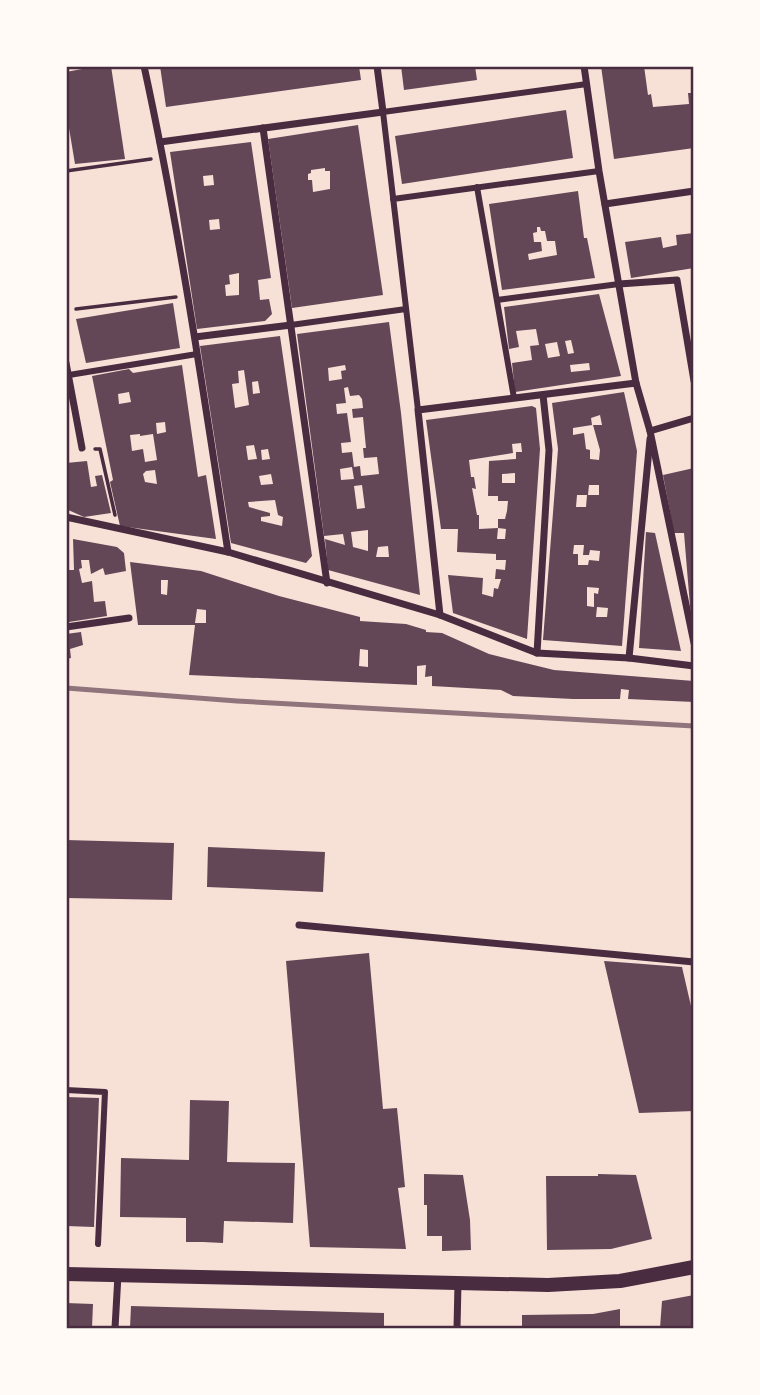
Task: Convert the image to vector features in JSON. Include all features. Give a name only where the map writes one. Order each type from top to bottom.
[{"type":"main road","points":[[66,1274],[458,1283],[604,1283],[694,1267]]},
{"type":"street","points":[[144,66],[188,296],[228,552]]},
{"type":"street","points":[[377,66],[440,615]]},
{"type":"street","points":[[584,66],[599,172],[636,383],[650,431],[694,643]]},
{"type":"street","points":[[160,142],[587,84]]},
{"type":"street","points":[[263,128],[327,583]]},
{"type":"street","points":[[393,199],[599,172]]},
{"type":"street","points":[[477,187],[514,398]]},
{"type":"street","points":[[605,204],[694,191]]},
{"type":"street","points":[[497,300],[619,284],[677,280],[694,381]]},
{"type":"street","points":[[195,337],[406,309]]},
{"type":"street","points":[[69,375],[197,354]]},
{"type":"street","points":[[66,363],[82,448]]},
{"type":"street","points":[[418,410],[636,383]]},
{"type":"street","points":[[537,653],[549,450],[543,395]]},
{"type":"street","points":[[650,431],[694,418]]},
{"type":"street","points":[[629,658],[650,431]]},
{"type":"street","points":[[66,517],[228,552],[440,615],[537,653],[629,658],[694,666]]},
{"type":"street","points":[[66,627],[129,618]]},
{"type":"street","points":[[299,925],[693,963]]},
{"type":"street","points":[[66,1090],[105,1092],[98,1244]]},
{"type":"street","points":[[115,1328],[118,1275]]},
{"type":"street","points":[[457,1328],[458,1283]]},
{"type":"path","points":[[66,171],[163,157]]},
{"type":"path","points":[[66,310],[188,296]]},
{"type":"path","points":[[82,448],[100,449],[118,527]]},
{"type":"building","points":[[111,66],[125,159],[75,164],[66,110],[66,72]]},
{"type":"building","points":[[160,66],[359,66],[361,80],[166,107]]},
{"type":"building","points":[[401,66],[475,66],[477,80],[404,90]]},
{"type":"building","points":[[601,66],[644,66],[648,95],[651,94],[653,107],[689,104],[688,93],[694,93],[694,148],[614,159]]},
{"type":"building","points":[[566,110],[573,158],[402,184],[395,136]]},
{"type":"building","points":[[358,125],[383,295],[292,308],[268,139]],"holes":[[[325,168],[325,171],[330,171],[330,189],[313,192],[312,180],[308,180],[308,174],[311,170]]]},
{"type":"building","points":[[251,142],[271,278],[258,280],[260,300],[269,299],[272,314],[265,321],[197,329],[170,152]],"holes":[[[213,175],[214,185],[204,186],[203,176]],[[219,219],[220,229],[210,230],[209,220]],[[239,273],[239,295],[226,296],[225,285],[230,284],[229,275]]]},
{"type":"building","points":[[578,191],[584,238],[587,238],[595,278],[502,290],[489,204]],"holes":[[[540,227],[541,231],[545,231],[547,241],[555,241],[557,255],[529,260],[528,254],[542,251],[541,242],[534,242],[533,233]]]},
{"type":"building","points":[[694,233],[694,268],[631,278],[625,242],[661,237],[663,248],[677,245],[676,235]]},
{"type":"building","points":[[599,294],[621,376],[515,392],[512,363],[532,360],[530,346],[539,345],[536,329],[516,331],[519,347],[509,349],[504,307]],"holes":[[[571,340],[574,353],[568,354],[565,341]],[[557,342],[560,356],[548,358],[545,344]],[[589,363],[590,370],[571,372],[570,365]]]},
{"type":"building","points":[[173,303],[180,348],[86,363],[76,319]]},
{"type":"building","points":[[389,322],[420,595],[328,570],[325,539],[345,545],[343,534],[324,536],[297,334]],"holes":[[[345,365],[346,370],[341,371],[342,379],[329,381],[328,368]],[[348,387],[350,396],[359,395],[362,399],[363,408],[352,409],[353,418],[363,417],[366,448],[363,448],[364,458],[377,457],[379,474],[361,476],[360,466],[354,467],[352,452],[342,453],[341,443],[351,442],[347,413],[337,414],[336,404],[346,403],[344,388]],[[352,467],[354,479],[341,480],[340,469]],[[362,485],[365,508],[357,509],[354,486]],[[368,530],[368,551],[353,547],[351,532]],[[388,546],[389,557],[376,557],[378,547]]]},
{"type":"building","points":[[280,336],[312,556],[306,563],[231,543],[200,346]],"holes":[[[244,370],[249,405],[235,408],[232,384],[239,383],[238,371]],[[258,381],[260,393],[253,394],[252,382]],[[254,445],[257,459],[248,460],[246,446]],[[268,449],[270,459],[262,460],[261,450]],[[271,474],[273,484],[261,485],[259,476]],[[275,500],[278,515],[283,517],[282,526],[261,521],[261,517],[270,516],[270,513],[249,507],[248,502]]]},
{"type":"building","points":[[182,365],[198,477],[206,475],[216,539],[120,526],[92,376],[129,369],[133,373]],"holes":[[[129,392],[131,402],[119,404],[118,394]],[[165,422],[166,432],[157,434],[156,423]],[[153,434],[157,460],[145,462],[143,449],[132,451],[130,435]],[[155,470],[157,484],[145,482],[143,474]]]},
{"type":"building","points":[[624,392],[637,451],[622,646],[543,640],[558,449],[552,403]],"holes":[[[600,415],[602,425],[593,425],[600,450],[599,460],[590,459],[584,433],[573,435],[573,428],[592,425],[591,418]],[[589,485],[599,485],[599,495],[588,495]],[[577,495],[587,495],[586,507],[576,507]],[[574,545],[584,545],[583,555],[589,555],[590,550],[600,551],[599,561],[589,560],[588,565],[578,565],[578,554],[573,554]],[[587,587],[599,588],[598,594],[594,593],[594,607],[587,606]],[[597,607],[608,608],[607,617],[596,617]]]},
{"type":"building","points":[[532,406],[536,408],[540,449],[527,639],[453,613],[448,575],[483,578],[482,594],[493,597],[494,588],[498,589],[501,579],[495,579],[496,569],[505,570],[506,560],[496,560],[496,554],[457,552],[458,529],[441,529],[426,420]],"holes":[[[521,443],[522,452],[516,452],[516,459],[489,461],[488,496],[498,496],[498,501],[508,501],[507,511],[505,519],[498,519],[498,528],[479,529],[479,515],[472,488],[476,489],[469,460],[513,453],[512,444]],[[515,473],[515,483],[502,483],[502,474]],[[498,528],[506,529],[505,539],[497,539]]]},
{"type":"building","points":[[87,461],[91,487],[97,486],[95,476],[102,475],[111,513],[84,517],[66,509],[66,463]]},
{"type":"building","points":[[694,468],[694,618],[691,618],[684,533],[674,533],[663,475]]},
{"type":"building","points":[[646,532],[655,533],[681,651],[639,648]]},
{"type":"building","points":[[73,539],[117,547],[124,553],[126,571],[105,575],[103,568],[91,574],[89,560],[81,560],[82,568],[79,569],[82,583],[92,581],[94,602],[105,601],[107,616],[69,622],[66,581],[69,581],[68,570],[74,570]]},
{"type":"building","points":[[130,562],[201,571],[279,596],[360,617],[360,621],[406,624],[426,632],[442,633],[489,654],[554,670],[694,681],[694,702],[628,699],[629,690],[621,689],[620,699],[573,699],[513,696],[501,690],[432,686],[432,676],[425,677],[426,665],[417,666],[417,685],[189,675],[195,625],[138,625]],"holes":[[[161,580],[168,580],[167,595],[161,594]],[[197,609],[206,610],[206,623],[195,623]],[[360,649],[368,650],[368,667],[359,666]]]},
{"type":"building","points":[[81,632],[83,645],[70,649],[71,658],[66,659],[66,634]]},
{"type":"building","points":[[66,840],[174,843],[172,900],[66,898]]},
{"type":"building","points":[[208,847],[325,852],[323,892],[207,887]]},
{"type":"building","points":[[369,953],[383,1109],[397,1108],[405,1187],[398,1188],[406,1249],[310,1247],[286,961]]},
{"type":"building","points":[[604,961],[682,967],[694,1019],[694,1111],[639,1113]]},
{"type":"building","points":[[66,1097],[99,1098],[94,1227],[66,1226]]},
{"type":"building","points":[[190,1100],[229,1101],[227,1162],[295,1163],[293,1223],[224,1221],[223,1243],[186,1242],[186,1218],[120,1217],[121,1158],[189,1160]]},
{"type":"building","points":[[424,1174],[463,1175],[470,1220],[471,1250],[442,1251],[442,1236],[427,1236]]},
{"type":"building","points":[[636,1175],[652,1239],[611,1249],[547,1250],[546,1176]]},
{"type":"building","points":[[694,1295],[694,1328],[660,1328],[662,1301]]},
{"type":"building","points":[[66,1303],[93,1304],[92,1328],[66,1328]]},
{"type":"building","points":[[131,1306],[384,1313],[384,1328],[130,1328]]},
{"type":"building","points":[[620,1309],[620,1328],[522,1328],[522,1315],[593,1314]]},
{"type":"railway","points":[[66,688],[237,701],[694,726]]}]
